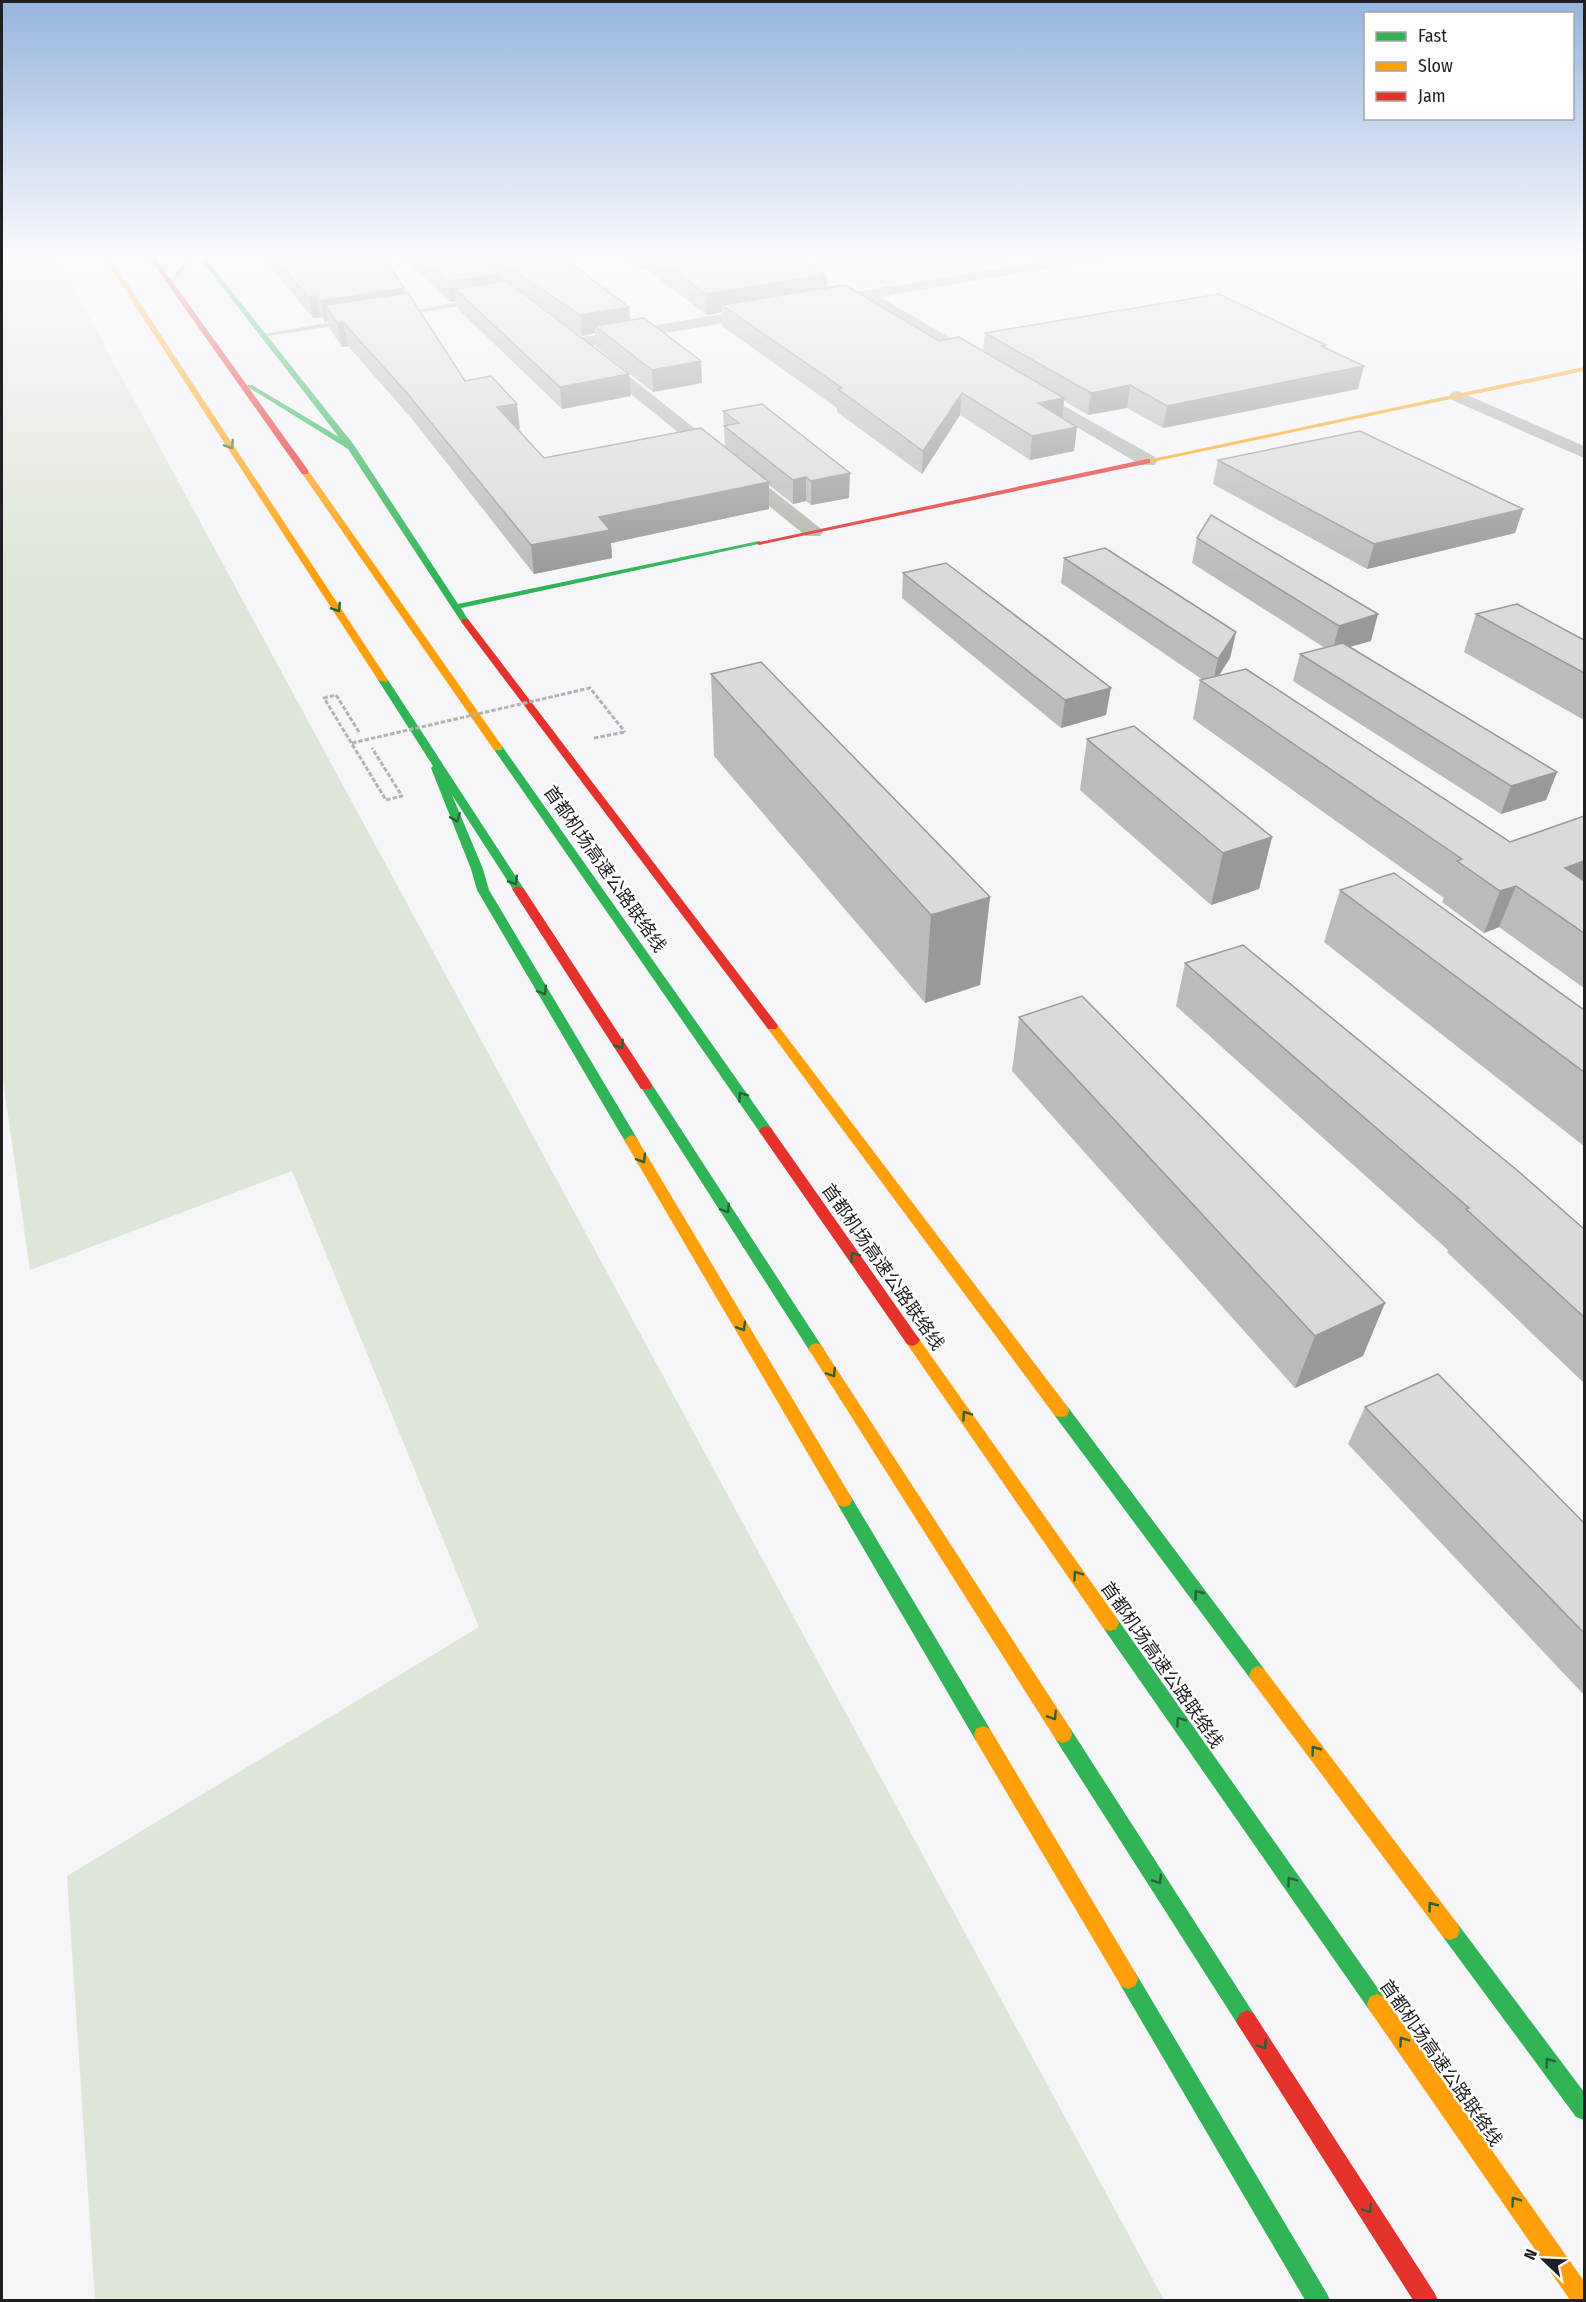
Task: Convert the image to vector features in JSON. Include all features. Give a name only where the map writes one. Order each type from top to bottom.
[{"type":"main road","points":[[177,363],[426,744],[1021,1667],[1426,2301]]},
{"type":"main road","name":"首都机场高速公路联络线","points":[[228,363],[1584,2301]]},
{"type":"main road","points":[[285,363],[351,447],[454,607],[568,753],[1584,2109]]},
{"type":"main road","points":[[454,607],[1584,369]]},
{"type":"main road","points":[[240,380],[351,447]]},
{"type":"main road","points":[[426,744],[477,869],[483,890],[1318,2301]]},
{"type":"street","points":[[602,363],[813,532]]},
{"type":"street","points":[[982,363],[1148,461]]},
{"type":"street","points":[[1458,396],[1584,453]]},
{"type":"path","points":[[352,743],[590,688],[625,732]]},
{"type":"path","points":[[359,732],[336,695],[324,698],[387,800],[402,796],[372,748]]},
{"type":"shaded area","points":[[2,363],[114,363],[1164,2300],[95,2300],[67,1876],[479,1627],[292,1171],[30,1270],[2,1073]]},
{"type":"building","points":[[380,363],[454,363],[465,381],[491,376],[517,404],[497,407],[544,458],[701,428],[769,482],[599,517],[610,530],[531,545]]},
{"type":"building","points":[[535,363],[615,363],[629,374],[560,387]]},
{"type":"building","points":[[643,363],[688,363],[652,370]]},
{"type":"building","points":[[806,363],[1004,363],[1064,398],[1038,403],[1077,427],[1032,436],[962,393],[923,451],[838,389],[842,388]]},
{"type":"building","points":[[1039,363],[1358,363],[1364,366],[1167,406],[1130,385],[1091,393]]},
{"type":"building","points":[[762,404],[850,473],[811,481],[806,477],[793,480],[724,426],[739,423],[723,411]]},
{"type":"building","points":[[1360,431],[1523,509],[1374,544],[1218,460]]},
{"type":"building","points":[[1211,515],[1378,614],[1339,626],[1197,538]]},
{"type":"building","points":[[1105,548],[1236,632],[1218,659],[1064,558]]},
{"type":"building","points":[[946,563],[1111,688],[1065,700],[903,573]]},
{"type":"building","points":[[1517,604],[1584,640],[1584,673],[1476,614]]},
{"type":"building","points":[[1343,643],[1557,772],[1511,786],[1300,654]]},
{"type":"building","points":[[761,662],[990,897],[931,915],[711,674]]},
{"type":"building","points":[[1246,669],[1510,842],[1584,816],[1584,861],[1565,868],[1584,881],[1584,933],[1516,886],[1500,891],[1457,861],[1462,859],[1200,680]]},
{"type":"building","points":[[1134,726],[1272,837],[1223,853],[1087,739]]},
{"type":"building","points":[[1394,873],[1584,1010],[1584,1072],[1340,890]]},
{"type":"building","points":[[1243,945],[1518,1171],[1584,1229],[1584,1317],[1466,1209],[1469,1208],[1185,963]]},
{"type":"building","points":[[1082,996],[1385,1303],[1315,1336],[1019,1017]]},
{"type":"building","points":[[1438,1374],[1584,1523],[1584,1633],[1365,1407]]},
{"type":"traffic: fast","points":[[285,363],[351,447],[465,621]]},
{"type":"traffic: fast","points":[[250,386],[351,447]]},
{"type":"traffic: fast","points":[[454,607],[759,543]]},
{"type":"traffic: fast","points":[[383,680],[518,889]]},
{"type":"traffic: fast","points":[[498,748],[766,1131]]},
{"type":"traffic: fast","points":[[436,768],[477,869],[483,890],[631,1140]]},
{"type":"traffic: fast","points":[[646,1086],[816,1349]]},
{"type":"traffic: fast","points":[[1061,1411],[1258,1675]]},
{"type":"traffic: fast","points":[[844,1500],[983,1735]]},
{"type":"traffic: fast","points":[[1110,1623],[1377,2004]]},
{"type":"traffic: fast","points":[[1063,1734],[1247,2021]]},
{"type":"traffic: fast","points":[[1450,1930],[1584,2109]]},
{"type":"traffic: fast","points":[[1128,1979],[1318,2300]]},
{"type":"traffic: slow","points":[[176,363],[383,680]]},
{"type":"traffic: slow","points":[[1147,461],[1584,369]]},
{"type":"traffic: slow","points":[[305,472],[498,748]]},
{"type":"traffic: slow","points":[[772,1026],[1061,1411]]},
{"type":"traffic: slow","points":[[631,1140],[844,1500]]},
{"type":"traffic: slow","points":[[912,1340],[1110,1623]]},
{"type":"traffic: slow","points":[[816,1349],[1063,1734]]},
{"type":"traffic: slow","points":[[1258,1675],[1450,1930]]},
{"type":"traffic: slow","points":[[983,1735],[1128,1979]]},
{"type":"traffic: slow","points":[[1377,2004],[1584,2300]]},
{"type":"traffic: jam","points":[[228,363],[305,472]]},
{"type":"traffic: jam","points":[[759,543],[1147,461]]},
{"type":"traffic: jam","points":[[465,621],[772,1026]]},
{"type":"traffic: jam","points":[[518,889],[646,1086]]},
{"type":"traffic: jam","points":[[766,1131],[912,1340]]},
{"type":"traffic: jam","points":[[1247,2021],[1426,2300]]}]
